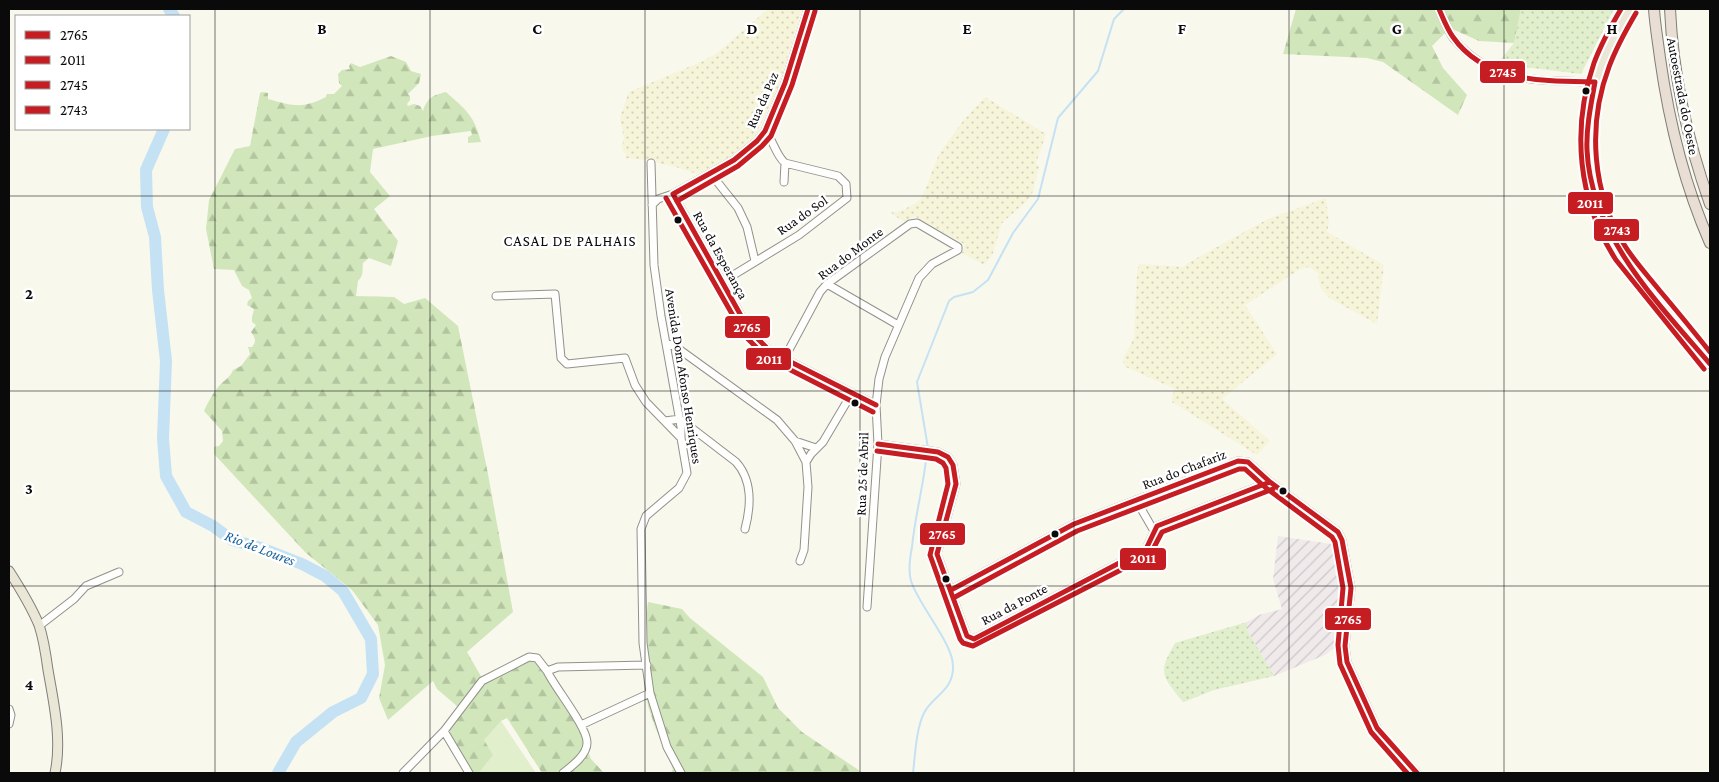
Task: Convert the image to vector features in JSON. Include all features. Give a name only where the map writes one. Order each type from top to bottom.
[{"type":"highway","name":"Autoestrada do Oeste","points":[[1670,10],[1679,85],[1686,122],[1710,204]]},
{"type":"highway","name":"Autoestrada do Oeste","points":[[1654,11],[1664,86],[1674,136],[1688,184],[1710,243]]},
{"type":"main road","points":[[1630,9],[1613,37],[1595,82],[1589,117],[1587,151],[1592,187],[1601,215],[1614,243],[1631,268],[1710,364]]},
{"type":"main road","points":[[9,572],[28,601],[44,642],[58,740],[55,773]]},
{"type":"street","name":"Rua da Paz","points":[[652,205],[658,199],[673,194],[712,174],[734,160],[765,132],[785,83],[808,9]]},
{"type":"street","points":[[1438,9],[1454,38],[1477,61],[1501,73],[1525,79],[1595,82]]},
{"type":"street","points":[[765,132],[771,137],[780,159],[785,163],[784,182]]},
{"type":"street","name":"Avenida Dom Afonso Henriques","points":[[651,163],[654,265],[687,472],[679,488],[646,516],[641,530],[644,643],[652,705],[667,748],[680,773]]},
{"type":"street","name":"Rua do Sol","points":[[722,282],[799,235],[847,198],[846,184],[838,176],[785,163]]},
{"type":"street","points":[[712,174],[738,208],[747,227],[756,261]]},
{"type":"street","name":"Rua da Esperança","points":[[673,194],[749,330],[771,352],[876,405]]},
{"type":"street","name":"Rua do Monte","points":[[784,359],[820,292],[827,284],[913,222],[917,222],[953,243],[958,247],[958,250]]},
{"type":"street","name":"Rua 25 de Abril","points":[[867,607],[878,444],[876,405],[879,379],[885,357],[920,278],[932,264],[958,250]]},
{"type":"street","points":[[827,284],[898,325]]},
{"type":"street","points":[[496,296],[555,294],[561,358],[567,364],[625,358],[635,385],[642,396],[681,438]]},
{"type":"street","points":[[666,343],[676,346],[777,420],[796,441],[806,462],[808,487],[804,550],[800,561]]},
{"type":"street","points":[[806,462],[822,442],[852,393]]},
{"type":"street","points":[[665,421],[680,419],[742,468],[750,490],[750,511],[745,529]]},
{"type":"street","points":[[796,441],[816,448]]},
{"type":"street","name":"Rua da Ponte","points":[[878,444],[932,450],[948,457],[953,465],[956,484],[937,554],[967,636],[974,639],[1146,549],[1157,526],[1162,523],[1270,482]]},
{"type":"street","name":"Rua do Chafariz","points":[[951,590],[1074,524],[1238,461],[1248,462],[1270,482],[1338,532],[1342,540],[1351,588],[1345,646],[1347,662],[1377,728],[1388,743],[1417,773]]},
{"type":"street","points":[[1136,500],[1154,531]]},
{"type":"street","points":[[39,626],[68,604],[86,586],[119,572]]},
{"type":"street","points":[[403,773],[444,732],[482,681],[529,657],[536,658],[547,671],[585,731],[588,743],[578,759],[563,773]]},
{"type":"street","points":[[547,671],[558,667],[647,665]]},
{"type":"street","points":[[581,725],[650,693]]},
{"type":"street","points":[[9,709],[11,715],[9,724]]},
{"type":"street","points":[[444,732],[469,773]]},
{"type":"shaded area","points":[[768,9],[802,9],[778,88],[756,135],[746,145],[725,160],[697,174],[645,160],[625,158],[620,117],[629,92],[703,61],[717,53]]},
{"type":"shaded area","points":[[985,97],[1046,134],[1036,163],[1039,167],[1032,194],[1027,201],[1002,223],[992,256],[984,265],[962,253],[964,244],[914,216],[905,222],[890,213],[901,211],[916,203],[922,197],[939,154],[963,121]]},
{"type":"shaded area","points":[[1326,198],[1329,223],[1327,232],[1384,265],[1377,324],[1329,298],[1320,287],[1318,273],[1309,267],[1300,269],[1245,305],[1277,354],[1222,399],[1270,441],[1257,455],[1172,402],[1172,395],[1175,389],[1126,367],[1123,362],[1124,356],[1134,338],[1139,264],[1184,267],[1186,264],[1268,219]]},
{"type":"shaded area","points":[[1278,536],[1338,545],[1345,578],[1346,595],[1344,625],[1340,644],[1325,655],[1274,676],[1247,630],[1247,622],[1259,615],[1282,609],[1273,579]]},
{"type":"green space","points":[[1296,9],[1521,9],[1514,43],[1479,41],[1450,28],[1432,46],[1443,68],[1467,95],[1458,115],[1383,62],[1367,58],[1283,54]]},
{"type":"green space","points":[[1521,9],[1614,9],[1581,74],[1523,67],[1501,59],[1514,43]]},
{"type":"green space","points":[[391,56],[406,62],[411,71],[421,74],[419,83],[408,94],[410,100],[407,104],[408,106],[414,104],[420,106],[423,111],[426,103],[431,98],[446,92],[472,119],[481,142],[468,143],[468,137],[472,135],[471,131],[432,136],[373,149],[370,172],[390,196],[374,209],[398,241],[391,266],[369,258],[363,263],[362,275],[358,281],[356,296],[394,297],[404,304],[425,298],[458,326],[488,474],[513,612],[467,652],[482,678],[529,659],[539,663],[577,723],[591,759],[604,773],[542,773],[507,718],[501,721],[494,755],[479,773],[473,773],[451,737],[449,727],[458,707],[437,689],[433,681],[388,720],[379,698],[385,665],[378,625],[352,590],[306,553],[214,454],[214,447],[219,446],[223,441],[222,431],[204,411],[217,388],[229,377],[233,370],[241,366],[250,354],[248,347],[252,347],[255,341],[251,332],[256,325],[252,322],[254,309],[247,305],[248,301],[252,298],[249,290],[242,286],[234,270],[214,269],[206,229],[209,200],[235,149],[250,146],[260,93],[268,93],[268,99],[304,105],[318,101],[326,97],[327,94],[334,94],[342,86],[339,83],[338,74],[342,70],[350,69],[351,63],[360,67]]},
{"type":"green space","points":[[648,602],[682,609],[690,618],[763,677],[778,708],[802,732],[863,773],[671,773],[673,769],[648,706],[641,660]]},
{"type":"green space","points":[[1247,622],[1247,630],[1274,676],[1214,690],[1184,702],[1182,701],[1166,679],[1164,673],[1166,661],[1175,643]]},
{"type":"green space","points":[[501,721],[536,773],[479,773],[493,755],[484,740]]},
{"type":"waterway","name":"Rio de Loures","points":[[169,9],[173,15]]},
{"type":"waterway","points":[[928,448],[917,382],[949,301],[954,297],[973,292],[988,280],[1013,233],[1038,199],[1058,118],[1098,71],[1114,19],[1124,9]]},
{"type":"waterway","name":"Rio de Loures","points":[[164,130],[146,170],[147,207],[155,237],[158,290],[166,361],[163,438],[166,476],[186,512],[213,526],[232,540],[261,548],[302,564],[325,576],[343,591],[371,639],[373,674],[361,698],[333,712],[296,742],[278,773]]},
{"type":"waterway","points":[[913,773],[921,719],[928,707],[950,681],[953,666],[948,647],[915,591],[910,577],[909,568],[915,523],[927,452]]},
{"type":"transit line","name":"2765","points":[[673,194],[734,160],[757,141],[765,131],[785,83],[808,9]]},
{"type":"transit line","name":"2745","points":[[1439,9],[1453,37],[1466,52],[1482,63],[1499,71],[1537,79],[1595,82]]},
{"type":"transit line","name":"2011","points":[[1621,9],[1594,63],[1582,113],[1582,164],[1586,189],[1593,214],[1616,260],[1704,369]]},
{"type":"transit line","name":"2011","points":[[677,201],[738,166],[771,136],[792,85],[815,11]]},
{"type":"transit line","name":"2743","points":[[1636,13],[1609,67],[1602,89],[1598,112],[1596,158],[1605,204],[1614,225],[1633,258],[1710,352]]},
{"type":"transit line","name":"2745","points":[[1595,82],[1590,107],[1587,150],[1591,181],[1600,211],[1630,266],[1649,292],[1710,364]]},
{"type":"transit line","name":"2765","points":[[673,194],[749,330],[771,352],[876,405]]},
{"type":"transit line","name":"2011","points":[[666,198],[744,335],[767,358],[873,412]]},
{"type":"transit line","name":"2765","points":[[878,444],[938,452],[948,457],[953,465],[956,484],[937,554],[967,636],[974,639],[1146,549],[1157,526],[1270,482]]},
{"type":"transit line","name":"2011","points":[[877,451],[936,459],[943,463],[946,468],[948,484],[930,555],[960,639],[963,643],[973,646],[1150,555],[1162,532],[1273,489]]},
{"type":"transit line","name":"2765","points":[[951,590],[1074,524],[1238,461],[1248,462],[1270,482],[1338,532],[1342,540],[1351,588],[1345,646],[1347,662],[1377,728],[1417,773]]},
{"type":"transit line","name":"2011","points":[[955,597],[1077,531],[1239,469],[1245,469],[1266,488],[1332,537],[1335,542],[1343,588],[1338,645],[1340,664],[1371,732],[1407,773]]},
{"type":"district","name":"CASAL DE PALHAIS","points":[[570,241]]}]
